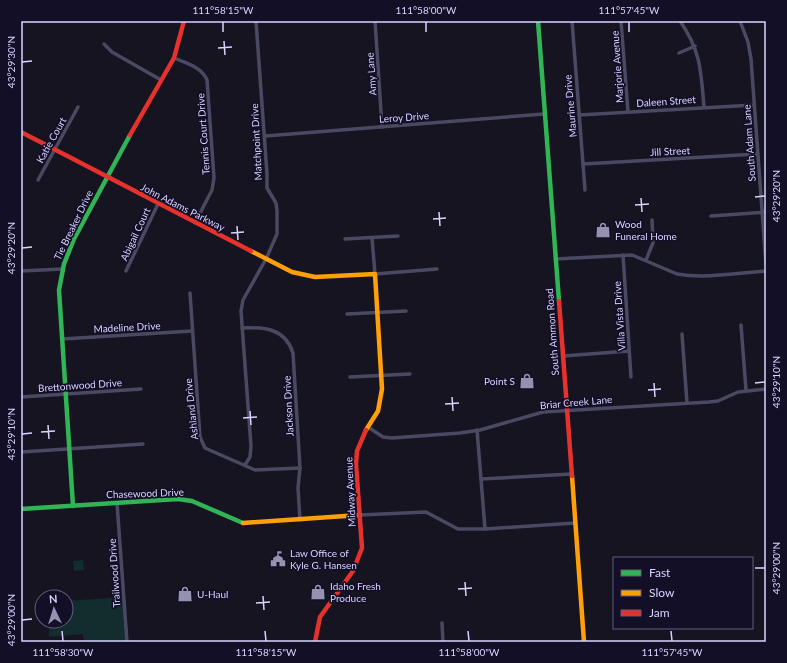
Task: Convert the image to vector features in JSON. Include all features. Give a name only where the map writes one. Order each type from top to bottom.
[{"type":"street","name":"Tie Breaker Drive","points":[[73,506],[59,290],[62,269],[72,244],[107,178],[174,58],[184,21]]},
{"type":"street","name":"Matchpoint Drive","points":[[245,465],[250,457],[251,446],[241,311],[243,300],[266,259],[277,234],[278,218],[276,204],[267,188],[265,136],[256,21]]},
{"type":"street","name":"Amy Lane","points":[[375,21],[382,126]]},
{"type":"street","name":"South Ammon Road","points":[[538,21],[584,642]]},
{"type":"street","name":"Maurine Drive","points":[[572,21],[585,190]]},
{"type":"street","name":"Marjorie Avenue","points":[[621,21],[628,112]]},
{"type":"street","points":[[680,21],[695,46],[701,72],[704,107]]},
{"type":"street","name":"South Adam Lane","points":[[740,21],[748,42],[751,59],[757,154],[764,212],[766,265]]},
{"type":"street","points":[[104,44],[112,52],[161,80]]},
{"type":"street","points":[[679,53],[695,46]]},
{"type":"street","name":"Tennis Court Drive","points":[[174,58],[198,69],[207,80],[214,178],[212,190],[195,223]]},
{"type":"street","name":"Daleen Street","points":[[579,115],[754,104]]},
{"type":"street","name":"Katie Court","points":[[38,180],[78,107]]},
{"type":"street","name":"Leroy Drive","points":[[265,136],[544,114]]},
{"type":"street","name":"John Adams Parkway","points":[[21,132],[107,178],[292,272],[308,276],[328,277],[437,269]]},
{"type":"street","name":"Jill Street","points":[[583,164],[757,154]]},
{"type":"street","name":"Abigail Court","points":[[126,271],[158,204]]},
{"type":"street","points":[[711,216],[764,212]]},
{"type":"street","points":[[646,260],[653,242],[652,220]]},
{"type":"street","points":[[345,239],[398,236]]},
{"type":"street","name":"Midway Avenue","points":[[315,642],[317,625],[325,609],[353,571],[359,559],[362,543],[356,464],[357,452],[361,439],[378,411],[382,389],[372,238]]},
{"type":"street","name":"Villa Vista Drive","points":[[623,255],[630,377]]},
{"type":"street","points":[[555,259],[632,255],[677,274],[700,276],[766,271]]},
{"type":"street","points":[[21,271],[62,269]]},
{"type":"street","name":"Ashland Drive","points":[[190,293],[200,437],[205,448],[255,470],[300,468]]},
{"type":"street","points":[[347,314],[406,310]]},
{"type":"street","points":[[741,325],[746,390]]},
{"type":"street","name":"Jackson Drive","points":[[242,328],[263,327],[280,334],[290,345],[293,353],[300,468],[298,488],[300,520]]},
{"type":"street","name":"Madeline Drive","points":[[62,339],[192,332]]},
{"type":"street","points":[[682,334],[687,403]]},
{"type":"street","points":[[563,356],[629,351]]},
{"type":"street","points":[[350,377],[410,374]]},
{"type":"street","name":"Brettonwood Drive","points":[[21,397],[141,389]]},
{"type":"street","name":"Briar Creek Lane","points":[[368,427],[377,434],[392,438],[460,433],[477,430],[521,417],[567,410],[718,401],[746,390],[766,389]]},
{"type":"street","points":[[477,430],[485,529]]},
{"type":"street","points":[[21,452],[143,444]]},
{"type":"street","points":[[481,479],[571,474]]},
{"type":"street","name":"Chasewood Drive","points":[[21,509],[185,499],[244,524],[360,515]]},
{"type":"street","name":"Trailwood Drive","points":[[117,503],[127,642]]},
{"type":"street","points":[[360,515],[421,512],[434,515],[458,529],[485,529],[575,523]]},
{"type":"street","points":[[442,623],[444,642]]},
{"type":"green space","points":[[83,560],[84,570],[74,571],[73,561]]},
{"type":"green space","points":[[124,597],[127,642],[84,642],[83,634],[49,637],[49,629],[74,629],[74,600]]},
{"type":"traffic: fast","points":[[538,21],[559,301]]},
{"type":"traffic: fast","points":[[73,506],[59,290],[64,264],[74,239],[130,135]]},
{"type":"traffic: fast","points":[[21,509],[178,499],[192,501],[243,523]]},
{"type":"traffic: slow","points":[[251,251],[292,272],[315,277],[375,274],[382,389],[378,411],[366,430]]},
{"type":"traffic: slow","points":[[572,476],[584,642]]},
{"type":"traffic: slow","points":[[243,523],[360,515]]},
{"type":"traffic: jam","points":[[130,135],[174,58],[184,21]]},
{"type":"traffic: jam","points":[[21,132],[251,251]]},
{"type":"traffic: jam","points":[[559,301],[572,476]]},
{"type":"traffic: jam","points":[[315,642],[320,617],[353,571],[362,548],[356,464],[357,451],[366,430]]},
{"type":"place","name":"Wood Funeral Home","points":[[603,230]]},
{"type":"place","name":"Point S","points":[[527,381]]},
{"type":"place","name":"Law Office of Kyle G. Hansen","points":[[278,559]]},
{"type":"place","name":"Idaho Fresh Produce","points":[[318,592]]},
{"type":"place","name":"U-Haul","points":[[185,594]]}]
